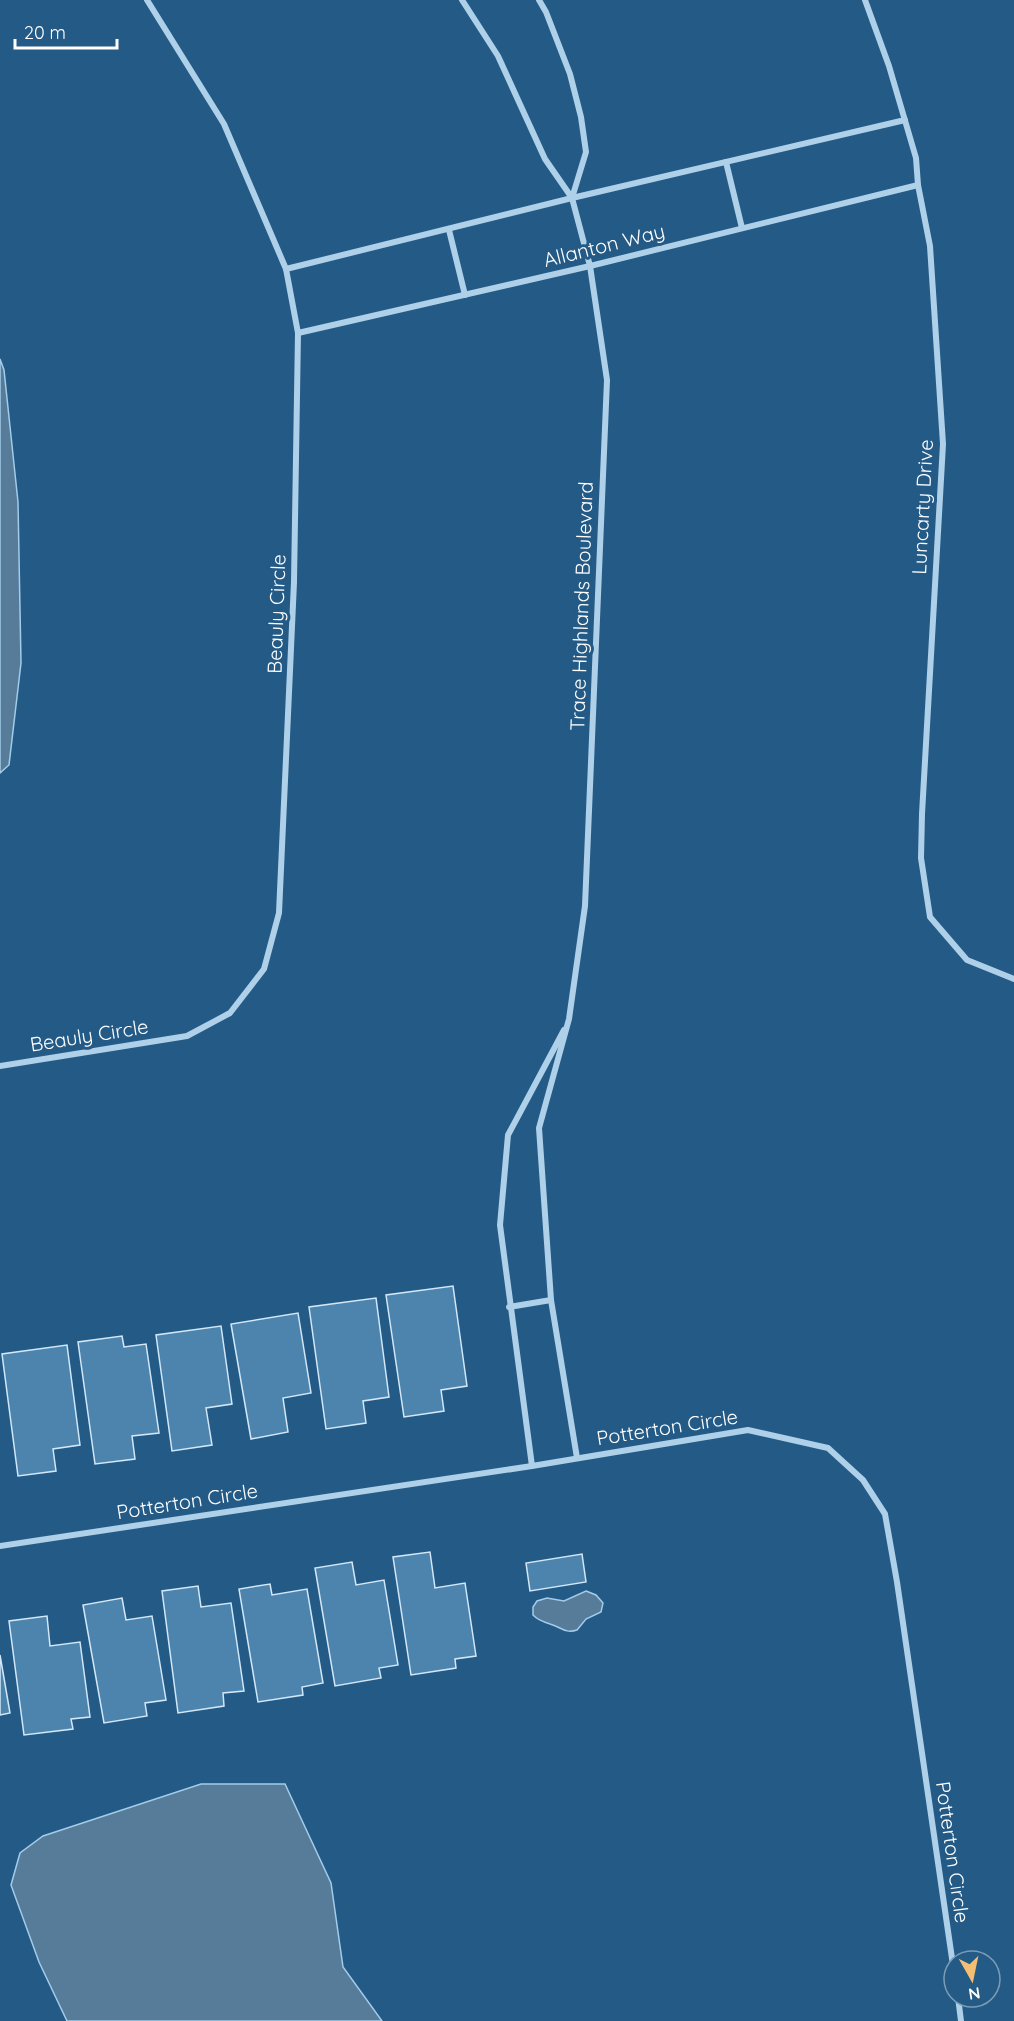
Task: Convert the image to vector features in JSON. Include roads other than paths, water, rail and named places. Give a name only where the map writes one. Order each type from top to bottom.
[{"type":"street","name":"Beauly Circle","points":[[0,1066],[187,1036],[230,1013],[264,969],[279,913],[294,582],[298,333],[286,269],[224,124],[147,0]]},
{"type":"street","name":"Trace Highlands Boulevard","points":[[462,0],[498,56],[545,159],[572,198],[590,266],[607,380],[585,906],[570,1019],[539,1128],[551,1300],[576,1458]]},
{"type":"street","points":[[539,0],[546,12],[570,74],[581,117],[586,152],[572,198]]},
{"type":"street","name":"Luncarty Drive","points":[[865,0],[889,66],[916,158],[918,185],[930,246],[943,444],[922,802],[921,858],[930,917],[967,960],[1014,979]]},
{"type":"street","points":[[286,269],[572,198],[905,120]]},
{"type":"street","points":[[726,162],[742,228]]},
{"type":"street","name":"Allanton Way","points":[[298,333],[590,266],[918,185]]},
{"type":"street","points":[[449,230],[465,295]]},
{"type":"street","name":"Trace Highlands Boulevard","points":[[532,1466],[500,1225],[508,1135],[570,1019]]},
{"type":"street","points":[[509,1306],[551,1300]]},
{"type":"street","name":"Potterton Circle","points":[[0,1546],[532,1466],[748,1430],[828,1448],[863,1480],[885,1514],[951,1949]]},
{"type":"water","points":[[0,359],[4,370],[18,502],[21,663],[9,765],[0,773]]},
{"type":"water","points":[[586,1591],[596,1595],[603,1603],[601,1612],[586,1619],[577,1630],[566,1631],[541,1621],[533,1615],[533,1607],[537,1601],[547,1598],[564,1601]]},
{"type":"water","points":[[201,1784],[285,1784],[331,1883],[343,1967],[382,2021],[67,2021],[39,1962],[11,1885],[20,1853],[43,1836]]}]
